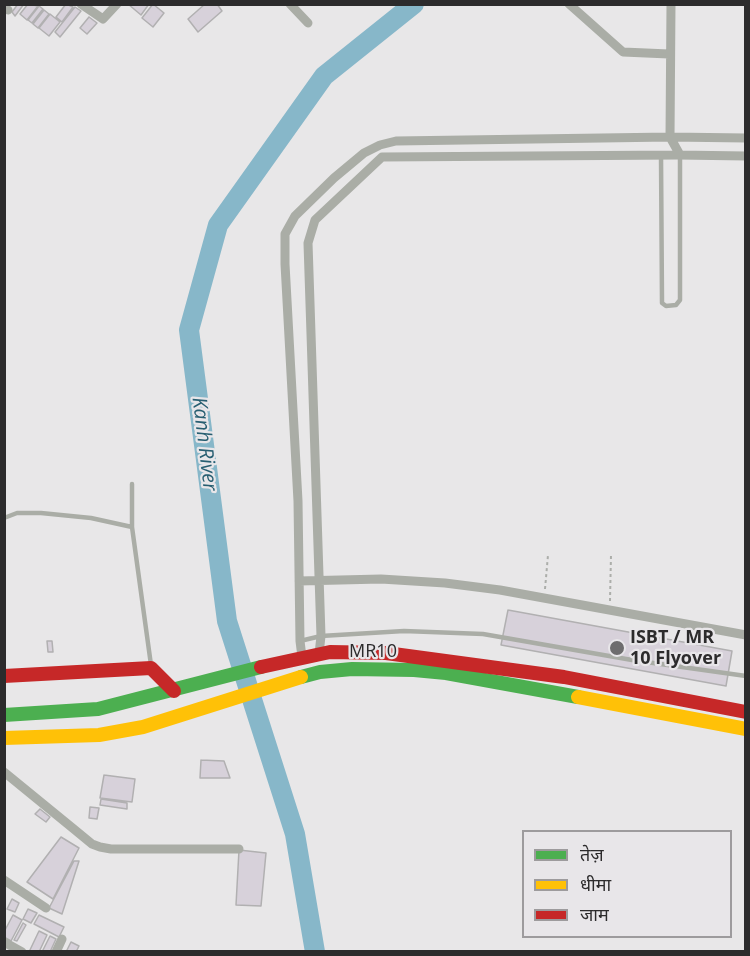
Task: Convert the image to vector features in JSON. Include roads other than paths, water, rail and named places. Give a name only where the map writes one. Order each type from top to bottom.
[{"type":"main road","name":"MR10","points":[[4,715],[98,709],[330,651],[386,653],[552,675],[746,712]]},
{"type":"main road","points":[[4,676],[151,668],[174,691]]},
{"type":"main road","name":"MR10","points":[[4,738],[99,735],[143,727],[320,672],[352,669],[446,673],[746,729]]},
{"type":"street","points":[[81,4],[103,19],[117,4]]},
{"type":"street","points":[[290,4],[308,23]]},
{"type":"street","points":[[570,4],[623,52],[669,54]]},
{"type":"street","points":[[661,155],[670,137],[670,5]]},
{"type":"street","points":[[670,137],[680,155]]},
{"type":"street","points":[[303,657],[300,641],[298,501],[285,264],[285,234],[295,216],[364,153],[380,145],[396,141],[746,138]]},
{"type":"street","points":[[319,654],[321,636],[308,243],[315,220],[382,157],[746,156]]},
{"type":"street","points":[[299,581],[381,579],[445,583],[544,598],[746,635]]},
{"type":"street","points":[[4,772],[84,837],[100,847],[111,849],[239,849]]},
{"type":"street","points":[[4,880],[46,908]]},
{"type":"street","points":[[56,951],[62,939]]},
{"type":"street","points":[[4,942],[22,951]]},
{"type":"lane","points":[[661,155],[662,303],[666,306],[676,305],[680,300],[680,155]]},
{"type":"lane","points":[[132,484],[132,527],[151,668]]},
{"type":"lane","points":[[4,518],[17,513],[41,513],[91,518],[132,527]]},
{"type":"lane","points":[[300,641],[321,636],[404,631],[483,634],[632,660],[746,676]]},
{"type":"waterway","name":"Kanh River","points":[[315,952],[295,834],[227,621],[189,330],[218,225],[324,76],[414,4]]},
{"type":"place","name":"ISBT / MR 10 Flyover","points":[[617,648]]}]
